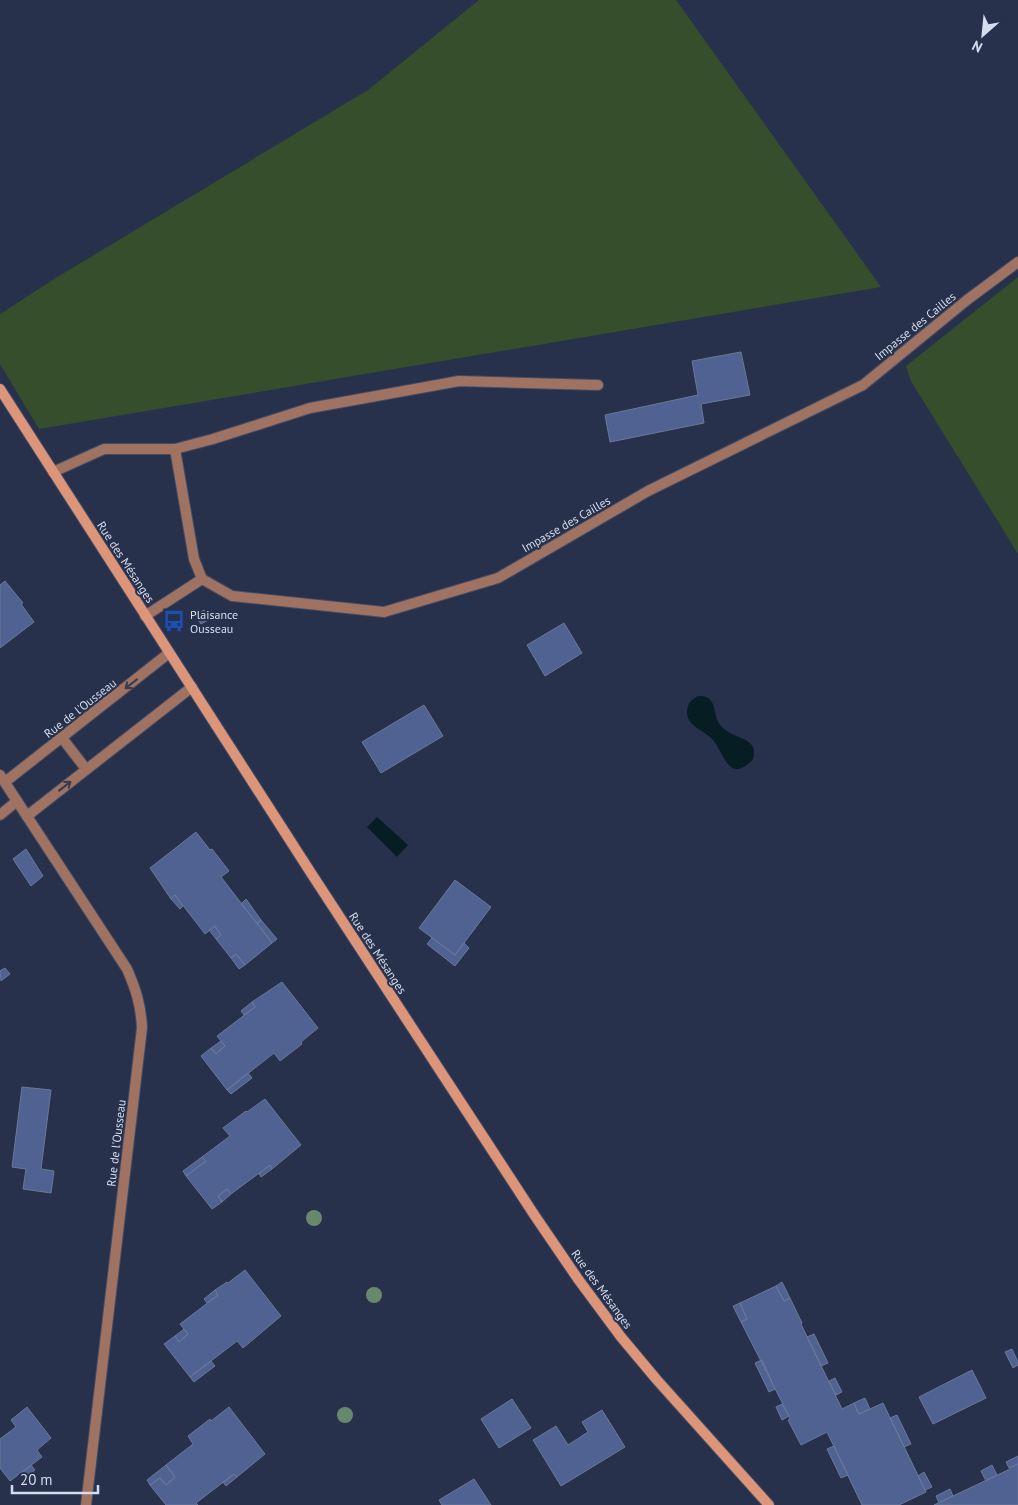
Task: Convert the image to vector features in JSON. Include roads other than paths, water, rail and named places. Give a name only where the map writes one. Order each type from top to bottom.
[{"type":"main road","name":"Rue des Mésanges","points":[[0,389],[438,1068],[578,1279],[621,1337],[657,1380],[768,1505]]},
{"type":"street","name":"Impasse des Cailles","points":[[202,579],[232,596],[384,612],[498,578],[648,491],[863,385],[967,300],[1018,262]]},
{"type":"street","points":[[53,472],[104,449],[175,449],[310,408],[460,382],[598,385]]},
{"type":"street","points":[[145,616],[202,579],[194,559],[175,449]]},
{"type":"street","name":"Rue de l'Ousseau","points":[[86,1505],[142,1028],[141,1009],[136,988],[127,969],[2,779],[62,738],[169,653]]},
{"type":"street","points":[[26,816],[192,687]]},
{"type":"street","points":[[62,738],[86,769]]},
{"type":"street","points":[[0,815],[17,801]]},
{"type":"water","points":[[698,696],[705,697],[712,702],[718,721],[724,729],[752,745],[754,749],[753,759],[742,768],[736,769],[731,767],[710,736],[689,720],[687,715],[688,705]]},
{"type":"water","points":[[377,817],[408,845],[397,857],[367,827]]},
{"type":"place","name":"Plaisance Ousseau","points":[[174,621]]}]
